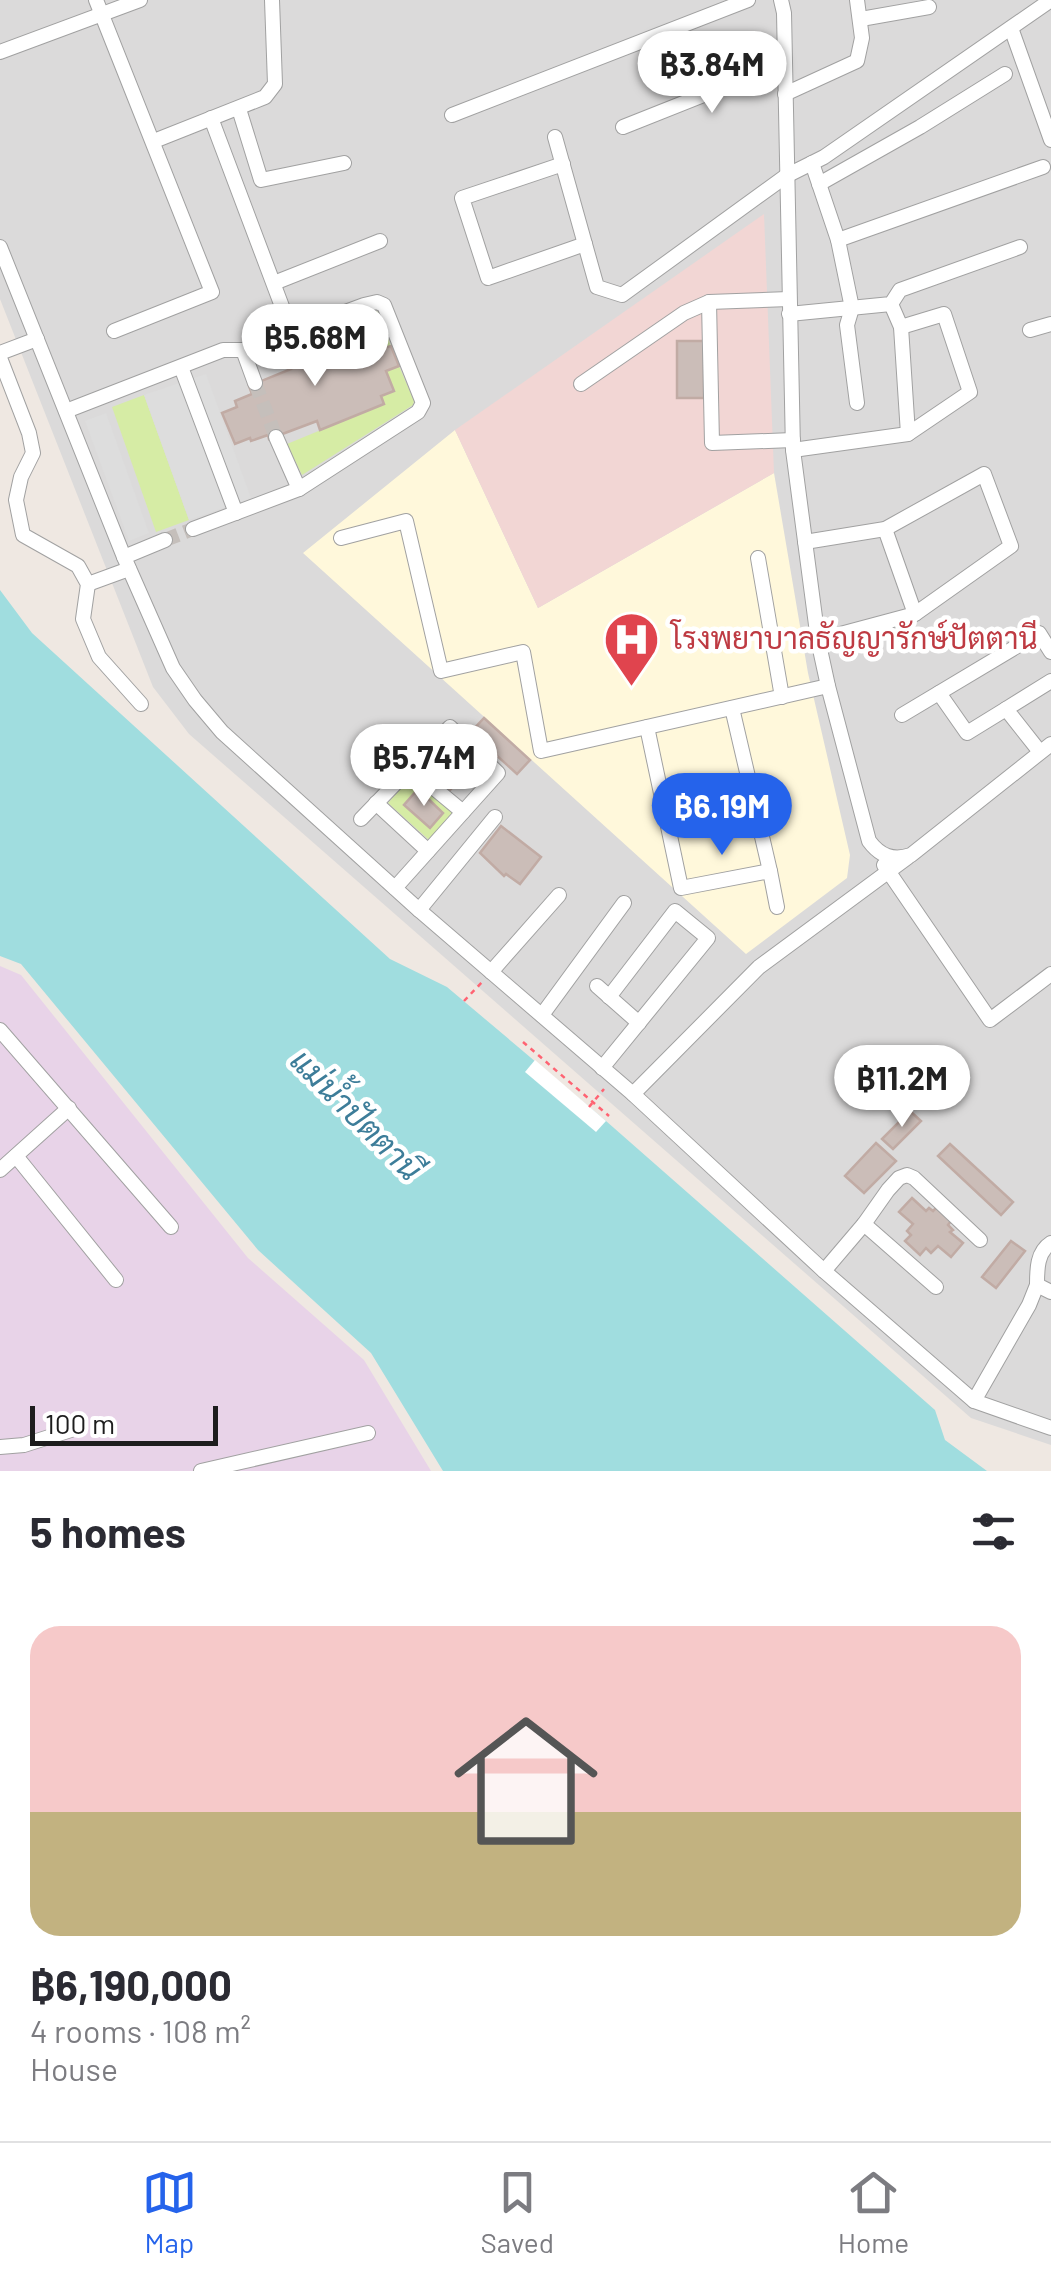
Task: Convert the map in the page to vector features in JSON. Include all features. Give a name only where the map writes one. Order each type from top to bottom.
[{"type":"street","points":[[0,52],[99,7],[140,0]]},
{"type":"street","points":[[154,140],[265,97],[275,84],[272,0]]},
{"type":"street","points":[[452,115],[714,6],[748,0]]},
{"type":"street","points":[[781,0],[793,445],[818,640],[869,840],[990,1020],[1051,974]]},
{"type":"street","points":[[786,94],[857,61],[862,38],[857,0]]},
{"type":"street","points":[[555,137],[597,287],[622,295],[786,176],[824,156],[1051,0]]},
{"type":"street","points":[[99,7],[212,292],[114,331]]},
{"type":"street","points":[[861,19],[928,7]]},
{"type":"street","points":[[1011,28],[1051,140]]},
{"type":"street","points":[[623,127],[784,63]]},
{"type":"street","points":[[819,184],[1006,74]]},
{"type":"street","points":[[239,108],[260,180],[344,162]]},
{"type":"street","points":[[211,118],[292,333]]},
{"type":"street","points":[[812,163],[838,240],[852,308],[847,325],[857,403]]},
{"type":"street","points":[[563,164],[462,198],[488,278],[585,244]]},
{"type":"street","points":[[838,240],[1043,167]]},
{"type":"street","points":[[274,284],[380,242]]},
{"type":"street","points":[[0,247],[126,563],[173,668],[222,732],[419,910],[632,1094],[824,1271],[974,1400],[1051,1428]]},
{"type":"street","points":[[581,384],[684,314],[710,302],[852,308],[890,304],[900,290],[1020,247]]},
{"type":"street","points":[[710,302],[712,443],[793,445],[908,434],[970,392],[944,314],[901,327]]},
{"type":"street","points":[[890,304],[901,327],[908,434]]},
{"type":"street","points":[[66,411],[223,350],[243,350],[364,305],[384,305],[423,403],[418,412],[299,489],[193,529]]},
{"type":"street","points":[[1030,330],[1051,324]]},
{"type":"street","points":[[37,339],[0,356],[30,434],[33,453],[21,477],[16,500],[23,534],[78,566],[88,584],[83,619],[100,656],[142,704]]},
{"type":"street","points":[[243,350],[255,384]]},
{"type":"street","points":[[181,367],[236,513]]},
{"type":"street","points":[[276,437],[299,489]]},
{"type":"street","points":[[806,542],[885,529],[984,474],[1011,546],[916,614],[818,640]]},
{"type":"street","points":[[340,538],[406,522],[442,671],[523,652],[542,751],[828,686]]},
{"type":"street","points":[[885,529],[916,614]]},
{"type":"street","points":[[88,584],[165,540]]},
{"type":"street","points":[[758,558],[782,697]]},
{"type":"street","points":[[902,715],[1039,632],[1051,652]]},
{"type":"street","points":[[938,693],[967,733],[1051,681]]},
{"type":"street","points":[[732,708],[778,907]]},
{"type":"street","points":[[632,1094],[760,966],[911,855],[1046,748],[1006,709]]},
{"type":"street","points":[[361,819],[450,727],[498,773],[395,888]]},
{"type":"street","points":[[646,728],[681,888],[770,871]]},
{"type":"street","points":[[410,768],[463,812]]},
{"type":"street","points":[[376,803],[428,851]]},
{"type":"street","points":[[419,910],[495,816]]},
{"type":"street","points":[[875,848],[892,858],[911,855]]},
{"type":"street","points":[[491,972],[559,895]]},
{"type":"street","points":[[542,1015],[624,903]]},
{"type":"street","points":[[602,1068],[639,1023],[708,938],[675,911],[603,992],[639,1023]]},
{"type":"street","points":[[0,1030],[170,1228]]},
{"type":"street","points":[[0,1170],[69,1108]]},
{"type":"street","points":[[16,1156],[116,1280]]},
{"type":"street","points":[[824,1271],[888,1190],[907,1175],[980,1240]]},
{"type":"street","points":[[864,1224],[936,1287]]},
{"type":"street","points":[[974,1400],[1029,1305],[1044,1288],[1039,1260],[1051,1243]]},
{"type":"street","points":[[0,1447],[24,1445],[71,1430]]},
{"type":"street","points":[[201,1471],[368,1433]]},
{"type":"path","points":[[464,1001],[491,972]]},
{"type":"path","points":[[522,1042],[590,1104],[609,1116]]},
{"type":"path","points":[[590,1104],[614,1078]]},
{"type":"shaded area","points":[[0,0],[1051,0],[1051,1445],[971,1418],[189,734],[153,687],[0,299]]},
{"type":"shaded area","points":[[764,214],[774,473],[538,608],[455,430]]},
{"type":"shaded area","points":[[206,374],[251,498],[189,520],[144,395]]},
{"type":"shaded area","points":[[106,413],[149,533],[129,541],[85,421]]},
{"type":"shaded area","name":"โรงพยาบาลธัญญารักษ์ปัตตานี","points":[[455,430],[538,608],[774,473],[808,673],[850,855],[847,878],[746,954],[303,553]]},
{"type":"shaded area","points":[[0,966],[21,975],[248,1258],[364,1360],[431,1471],[0,1471]]},
{"type":"green space","points":[[372,310],[378,312],[391,346],[381,349],[377,338],[354,343],[350,334],[315,348],[310,334],[358,316],[364,326],[376,321]]},
{"type":"green space","points":[[399,366],[413,405],[302,475],[287,444],[384,404],[381,396],[393,391],[386,371]]},
{"type":"green space","points":[[144,395],[189,520],[156,532],[112,407]]},
{"type":"green space","points":[[413,775],[454,813],[429,840],[388,803]]},
{"type":"water","name":"แม่น้ำปัตตานี","points":[[0,590],[32,633],[390,959],[447,987],[606,1121],[935,1410],[945,1440],[987,1471],[443,1471],[371,1353],[258,1250],[21,964],[0,956]]},
{"type":"pier","points":[[535,1060],[606,1121],[596,1132],[525,1072]]},
{"type":"building","points":[[350,334],[354,343],[377,338],[381,349],[391,346],[399,366],[386,371],[394,391],[381,396],[384,404],[320,430],[317,421],[269,439],[268,435],[235,444],[222,413],[237,407],[235,401],[252,394],[249,386],[291,369],[282,348],[311,337],[315,348]]},
{"type":"building","points":[[677,341],[704,341],[704,398],[677,398]]},
{"type":"building","points":[[484,718],[530,760],[517,774],[471,732]]},
{"type":"building","points":[[458,744],[468,753],[453,769],[443,760]]},
{"type":"building","points":[[442,759],[462,777],[450,790],[430,772]]},
{"type":"building","points":[[418,789],[443,813],[430,828],[404,805]]},
{"type":"building","points":[[501,826],[541,857],[520,884],[504,876],[480,853]]},
{"type":"building","points":[[910,1111],[921,1121],[893,1149],[882,1139]]},
{"type":"building","points":[[876,1143],[896,1161],[864,1193],[845,1176]]},
{"type":"building","points":[[950,1144],[1013,1202],[1001,1215],[938,1156]]},
{"type":"building","points":[[912,1198],[926,1211],[937,1207],[951,1221],[950,1232],[963,1243],[951,1257],[938,1246],[931,1253],[926,1248],[920,1255],[905,1241],[913,1224],[899,1212]]},
{"type":"building","points":[[1011,1241],[1025,1251],[996,1288],[982,1277]]},
{"type":"tunnel","points":[[255,383],[276,437]]},
{"type":"tunnel","points":[[165,540],[193,529]]},
{"type":"place","name":"โรงพยาบาลธัญญารักษ์ปัตตานี","points":[[632,688]]}]
